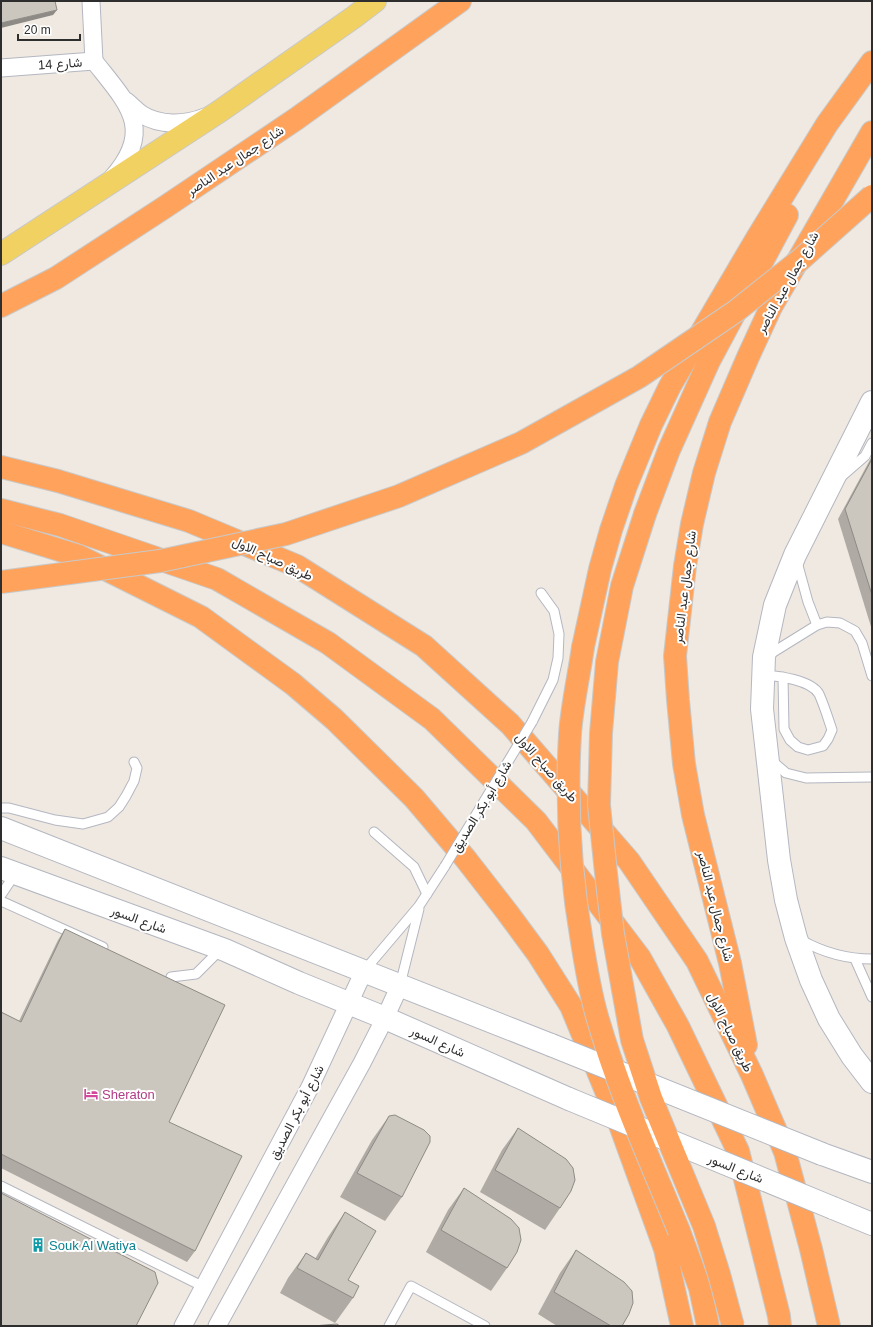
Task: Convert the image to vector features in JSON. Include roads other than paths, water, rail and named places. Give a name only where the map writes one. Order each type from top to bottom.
[{"type":"highway","name":"شارع جمال عبد الناصر","points":[[1,306],[56,278],[165,207],[296,119],[460,1]]},
{"type":"highway","points":[[733,1326],[704,1226],[651,1098],[632,1040],[613,934],[599,805],[601,733],[607,662],[622,586],[645,514],[669,450],[709,360],[805,182],[872,63]]},
{"type":"highway","points":[[708,1326],[700,1288],[679,1231],[632,1120],[597,1016],[588,982],[572,875],[568,795],[570,732],[583,647],[600,569],[626,486],[651,425],[670,386],[753,245],[827,124],[872,63]]},
{"type":"highway","name":"شارع جمال عبد الناصر","points":[[752,1075],[730,963],[694,815],[684,764],[675,656],[685,566],[692,524],[704,472],[720,422],[748,357],[771,307],[872,132]]},
{"type":"highway","points":[[1,582],[160,561],[286,534],[399,496],[521,443],[639,377],[736,311],[800,260],[872,196]]},
{"type":"highway","name":"طريق صباح الاول","points":[[1,467],[189,520],[297,566],[424,646],[510,724],[629,861],[697,961],[752,1075],[785,1152],[811,1249],[829,1326]]},
{"type":"highway","points":[[1,510],[60,525],[217,579],[328,643],[432,719],[536,821],[640,958],[678,1026],[738,1151],[779,1316],[780,1326]]},
{"type":"highway","points":[[1,532],[78,556],[201,617],[292,684],[334,719],[414,798],[465,858],[507,912],[538,954],[571,1006],[620,1126],[665,1248],[682,1326]]},
{"type":"main road","points":[[1,254],[220,111],[375,1]]},
{"type":"main road","points":[[872,402],[795,555],[775,605],[770,670],[762,709],[779,860],[786,900],[796,938],[811,980],[829,1019],[852,1056],[872,1082]]},
{"type":"main road","points":[[1,828],[400,985],[822,1154],[872,1172]]},
{"type":"main road","name":"شارع السور","points":[[8,871],[221,948],[299,983],[349,1002],[569,1100],[872,1224]]},
{"type":"street","points":[[91,1],[94,61]]},
{"type":"street","name":"شارع 14","points":[[1,68],[94,61],[124,100],[134,120],[134,137],[131,152],[121,167],[103,188]]},
{"type":"street","name":"شارع 14","points":[[124,100],[141,114],[156,121],[174,123],[196,120],[220,111]]},
{"type":"street","name":"شارع أبو بكر الصديق","points":[[183,1326],[310,1087],[364,971]]},
{"type":"street","name":"شارع أبو بكر الصديق","points":[[216,1326],[362,1062],[400,985]]},
{"type":"lane","points":[[830,486],[865,456],[872,443]]},
{"type":"lane","points":[[795,555],[806,597],[817,625]]},
{"type":"lane","name":"شارع أبو بكر الصديق","points":[[364,971],[419,906],[427,894],[532,722],[553,680],[558,658],[559,634],[554,611],[541,593]]},
{"type":"lane","points":[[770,670],[817,625],[827,622],[840,623],[855,632],[862,642],[872,676]]},
{"type":"lane","points":[[770,670],[805,683],[818,693],[832,730],[828,739],[822,746],[808,750],[798,747],[790,740],[784,729],[770,670]]},
{"type":"lane","points":[[766,743],[772,761],[786,773],[806,778],[872,777]]},
{"type":"lane","points":[[1,808],[9,808],[55,820],[83,824],[108,817],[119,806],[134,781],[137,768],[134,762]]},
{"type":"lane","points":[[374,832],[414,867],[427,894]]},
{"type":"lane","points":[[1,895],[8,871]]},
{"type":"lane","points":[[1,901],[103,946]]},
{"type":"lane","name":"شارع أبو بكر الصديق","points":[[400,985],[419,906]]},
{"type":"lane","points":[[796,938],[825,952],[855,959],[872,959]]},
{"type":"lane","points":[[171,977],[196,974],[221,948]]},
{"type":"lane","points":[[855,959],[872,997]]},
{"type":"lane","points":[[1,1186],[204,1287]]},
{"type":"lane","points":[[388,1326],[411,1286],[485,1326]]},
{"type":"place","name":"Sheraton","points":[[91,1094]]},
{"type":"place","name":"Souk Al Watiya","points":[[38,1245]]}]
